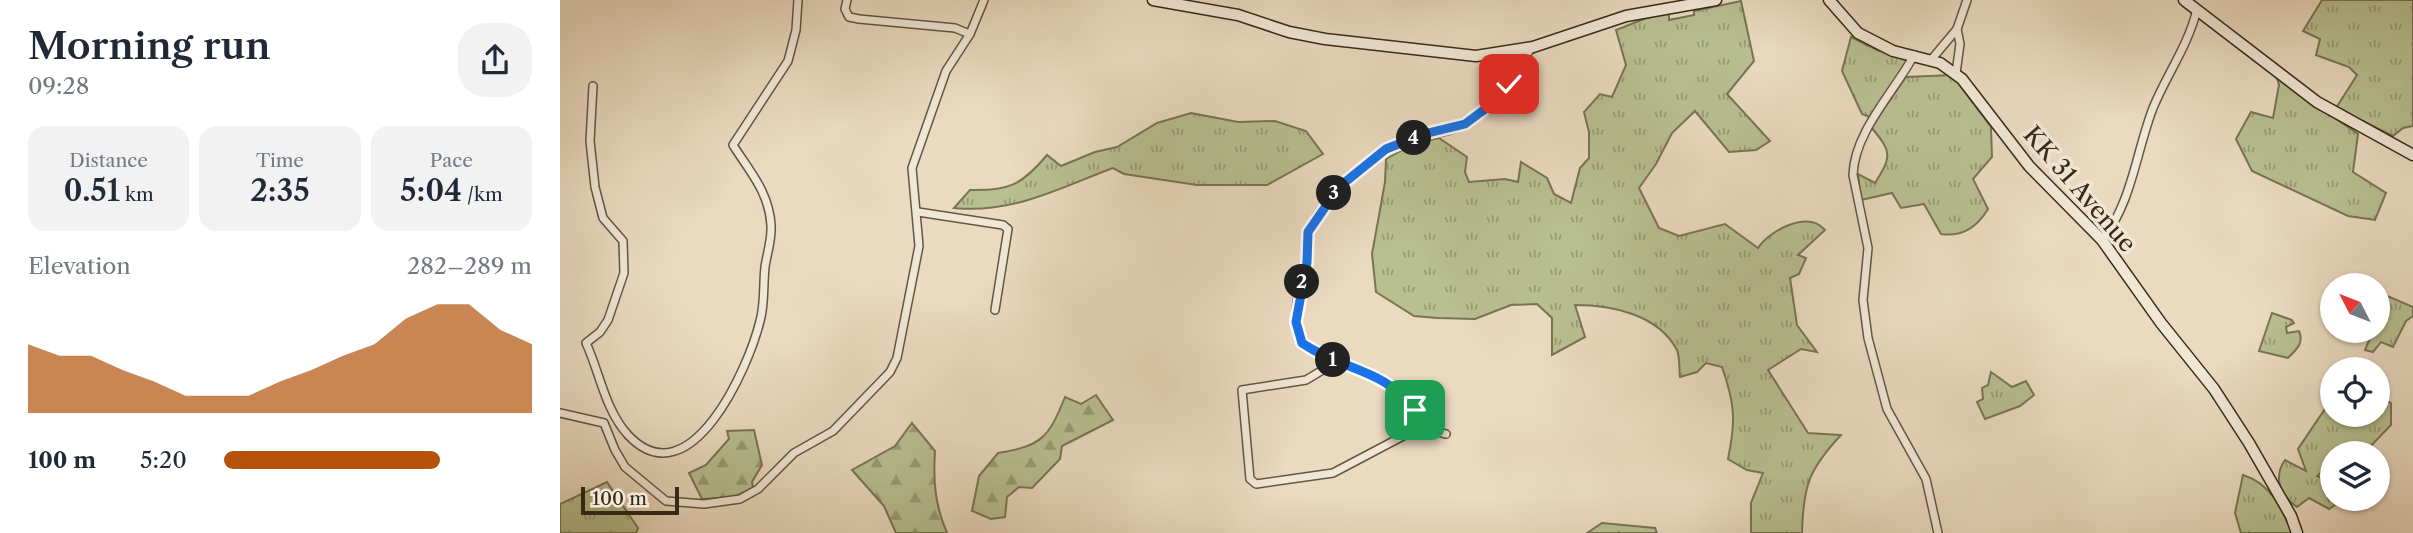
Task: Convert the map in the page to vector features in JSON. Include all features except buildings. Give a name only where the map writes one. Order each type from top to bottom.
[{"type":"main road","points":[[1153,0],[1238,15],[1289,32],[1325,39],[1476,56],[1533,47],[1626,16],[1716,0]]},
{"type":"main road","name":"KK 31 Avenue","points":[[1829,0],[1858,33],[1893,51],[1931,60],[1956,73],[2029,166],[2102,240],[2161,323],[2214,388],[2291,516],[2297,533]]},
{"type":"main road","points":[[2184,0],[2317,102],[2413,155]]},
{"type":"street","points":[[593,86],[590,141],[595,187],[603,218],[623,241],[624,273],[608,320],[600,332],[586,343],[606,398],[628,434],[653,451],[679,450],[696,440],[725,403],[744,367],[761,318],[771,225],[761,184],[733,145],[788,61],[796,30],[798,0]]},
{"type":"street","points":[[847,0],[845,9],[849,17],[955,28],[967,33]]},
{"type":"street","points":[[560,413],[604,423],[614,450],[625,467],[666,501],[704,504],[749,496],[794,453],[833,431],[894,366],[903,338],[917,262],[918,212],[912,168],[946,71],[971,34],[984,0]]},
{"type":"street","points":[[1931,60],[1957,29],[1967,0]]},
{"type":"street","points":[[2102,240],[2119,213],[2153,109],[2192,30],[2197,9]]},
{"type":"street","points":[[1956,73],[1960,44],[1957,29]]},
{"type":"street","points":[[1446,434],[1435,432],[1424,425],[1396,388],[1378,376],[1336,362],[1302,343],[1297,332],[1312,225],[1339,187],[1386,149],[1424,134],[1465,124],[1489,106],[1509,84],[1533,47]]},
{"type":"street","points":[[1914,55],[1867,133],[1853,166],[1853,175],[1868,248],[1863,300],[1868,338],[1887,409],[1926,479],[1938,533]]},
{"type":"street","points":[[918,212],[1003,225],[1008,229],[995,310]]},
{"type":"street","points":[[1336,362],[1306,380],[1242,390],[1250,479],[1256,484],[1333,473],[1424,425]]},
{"type":"green space","points":[[2322,0],[2413,0],[2413,126],[2403,128],[2393,136],[2336,108],[2357,75],[2349,67],[2316,55],[2320,39],[2303,31]]},
{"type":"green space","points":[[1741,1],[1754,61],[1727,94],[1770,141],[1756,150],[1729,152],[1695,111],[1672,133],[1656,164],[1639,188],[1659,228],[1679,236],[1725,224],[1758,248],[1780,229],[1799,222],[1818,224],[1825,230],[1798,255],[1806,258],[1799,274],[1790,278],[1797,325],[1817,352],[1801,349],[1768,370],[1808,433],[1841,435],[1822,458],[1810,479],[1804,503],[1802,533],[1751,533],[1751,503],[1763,473],[1747,470],[1728,459],[1733,413],[1722,367],[1706,363],[1697,372],[1680,377],[1677,350],[1669,338],[1646,320],[1618,310],[1575,305],[1585,337],[1552,355],[1552,318],[1537,304],[1511,305],[1475,319],[1437,318],[1414,316],[1376,292],[1372,254],[1385,182],[1386,159],[1413,144],[1439,138],[1467,157],[1465,172],[1469,182],[1505,179],[1518,182],[1521,162],[1547,178],[1554,194],[1571,203],[1580,168],[1589,158],[1589,132],[1584,112],[1600,94],[1612,97],[1626,65],[1616,30],[1669,9],[1669,20],[1694,15],[1694,11]]},
{"type":"green space","points":[[1851,37],[1879,51],[1884,49],[1910,59],[1872,118],[1862,114],[1842,71]]},
{"type":"green space","points":[[1952,75],[1991,127],[1992,157],[1973,179],[1988,209],[1969,229],[1949,235],[1941,234],[1924,204],[1901,208],[1892,193],[1861,200],[1858,174],[1875,183],[1887,160],[1883,142],[1871,127],[1906,77]]},
{"type":"green space","points":[[2277,78],[2358,134],[2353,172],[2386,193],[2375,220],[2348,216],[2252,171],[2236,139],[2251,112],[2273,118],[2279,85]]},
{"type":"green space","points":[[1191,113],[1238,122],[1275,121],[1306,131],[1323,154],[1267,185],[1197,185],[1124,174],[1113,168],[1016,203],[976,209],[954,208],[970,190],[995,189],[1022,180],[1047,155],[1061,166],[1095,152],[1117,147],[1157,123]]},
{"type":"green space","points":[[2390,297],[2413,307],[2413,316],[2406,321],[2393,347],[2383,343],[2390,343]]},
{"type":"green space","points":[[2272,313],[2292,320],[2294,323],[2286,327],[2287,333],[2299,331],[2300,342],[2288,358],[2259,351]]},
{"type":"green space","points":[[2368,343],[2380,343],[2373,352],[2365,350]]},
{"type":"green space","points":[[1991,372],[2012,387],[2026,381],[2034,395],[2020,406],[1985,419],[1977,402],[1983,399],[1982,388],[1988,385]]},
{"type":"green space","points":[[1096,395],[1113,420],[1062,446],[1060,459],[1032,488],[1019,487],[1007,497],[1005,517],[991,519],[972,511],[979,476],[998,453],[1025,447],[1042,437],[1054,422],[1065,397],[1081,404]]},
{"type":"green space","points":[[2320,416],[2320,427],[2389,427],[2376,441],[2320,441],[2320,474],[2317,476],[2320,477],[2320,504],[2309,498],[2297,507],[2286,497],[2280,486],[2279,473],[2285,460],[2306,471],[2298,449]]},
{"type":"green space","points":[[912,423],[935,451],[936,493],[947,533],[896,533],[884,506],[852,470],[895,446]]},
{"type":"green space","points":[[754,430],[762,465],[752,482],[753,488],[734,497],[702,499],[689,473],[706,465],[729,439],[727,431]]},
{"type":"green space","points":[[2243,475],[2268,490],[2292,533],[2241,533],[2235,513]]},
{"type":"green space","points":[[607,482],[638,528],[636,533],[560,533],[560,504]]},
{"type":"green space","points":[[1602,523],[1655,528],[1657,533],[1587,533]]},
{"type":"route","points":[[1415,410],[1396,388],[1378,376],[1336,362],[1302,343],[1296,322],[1307,262],[1308,232],[1339,187],[1386,149],[1424,134],[1447,131],[1465,124],[1489,106],[1509,84]]}]
